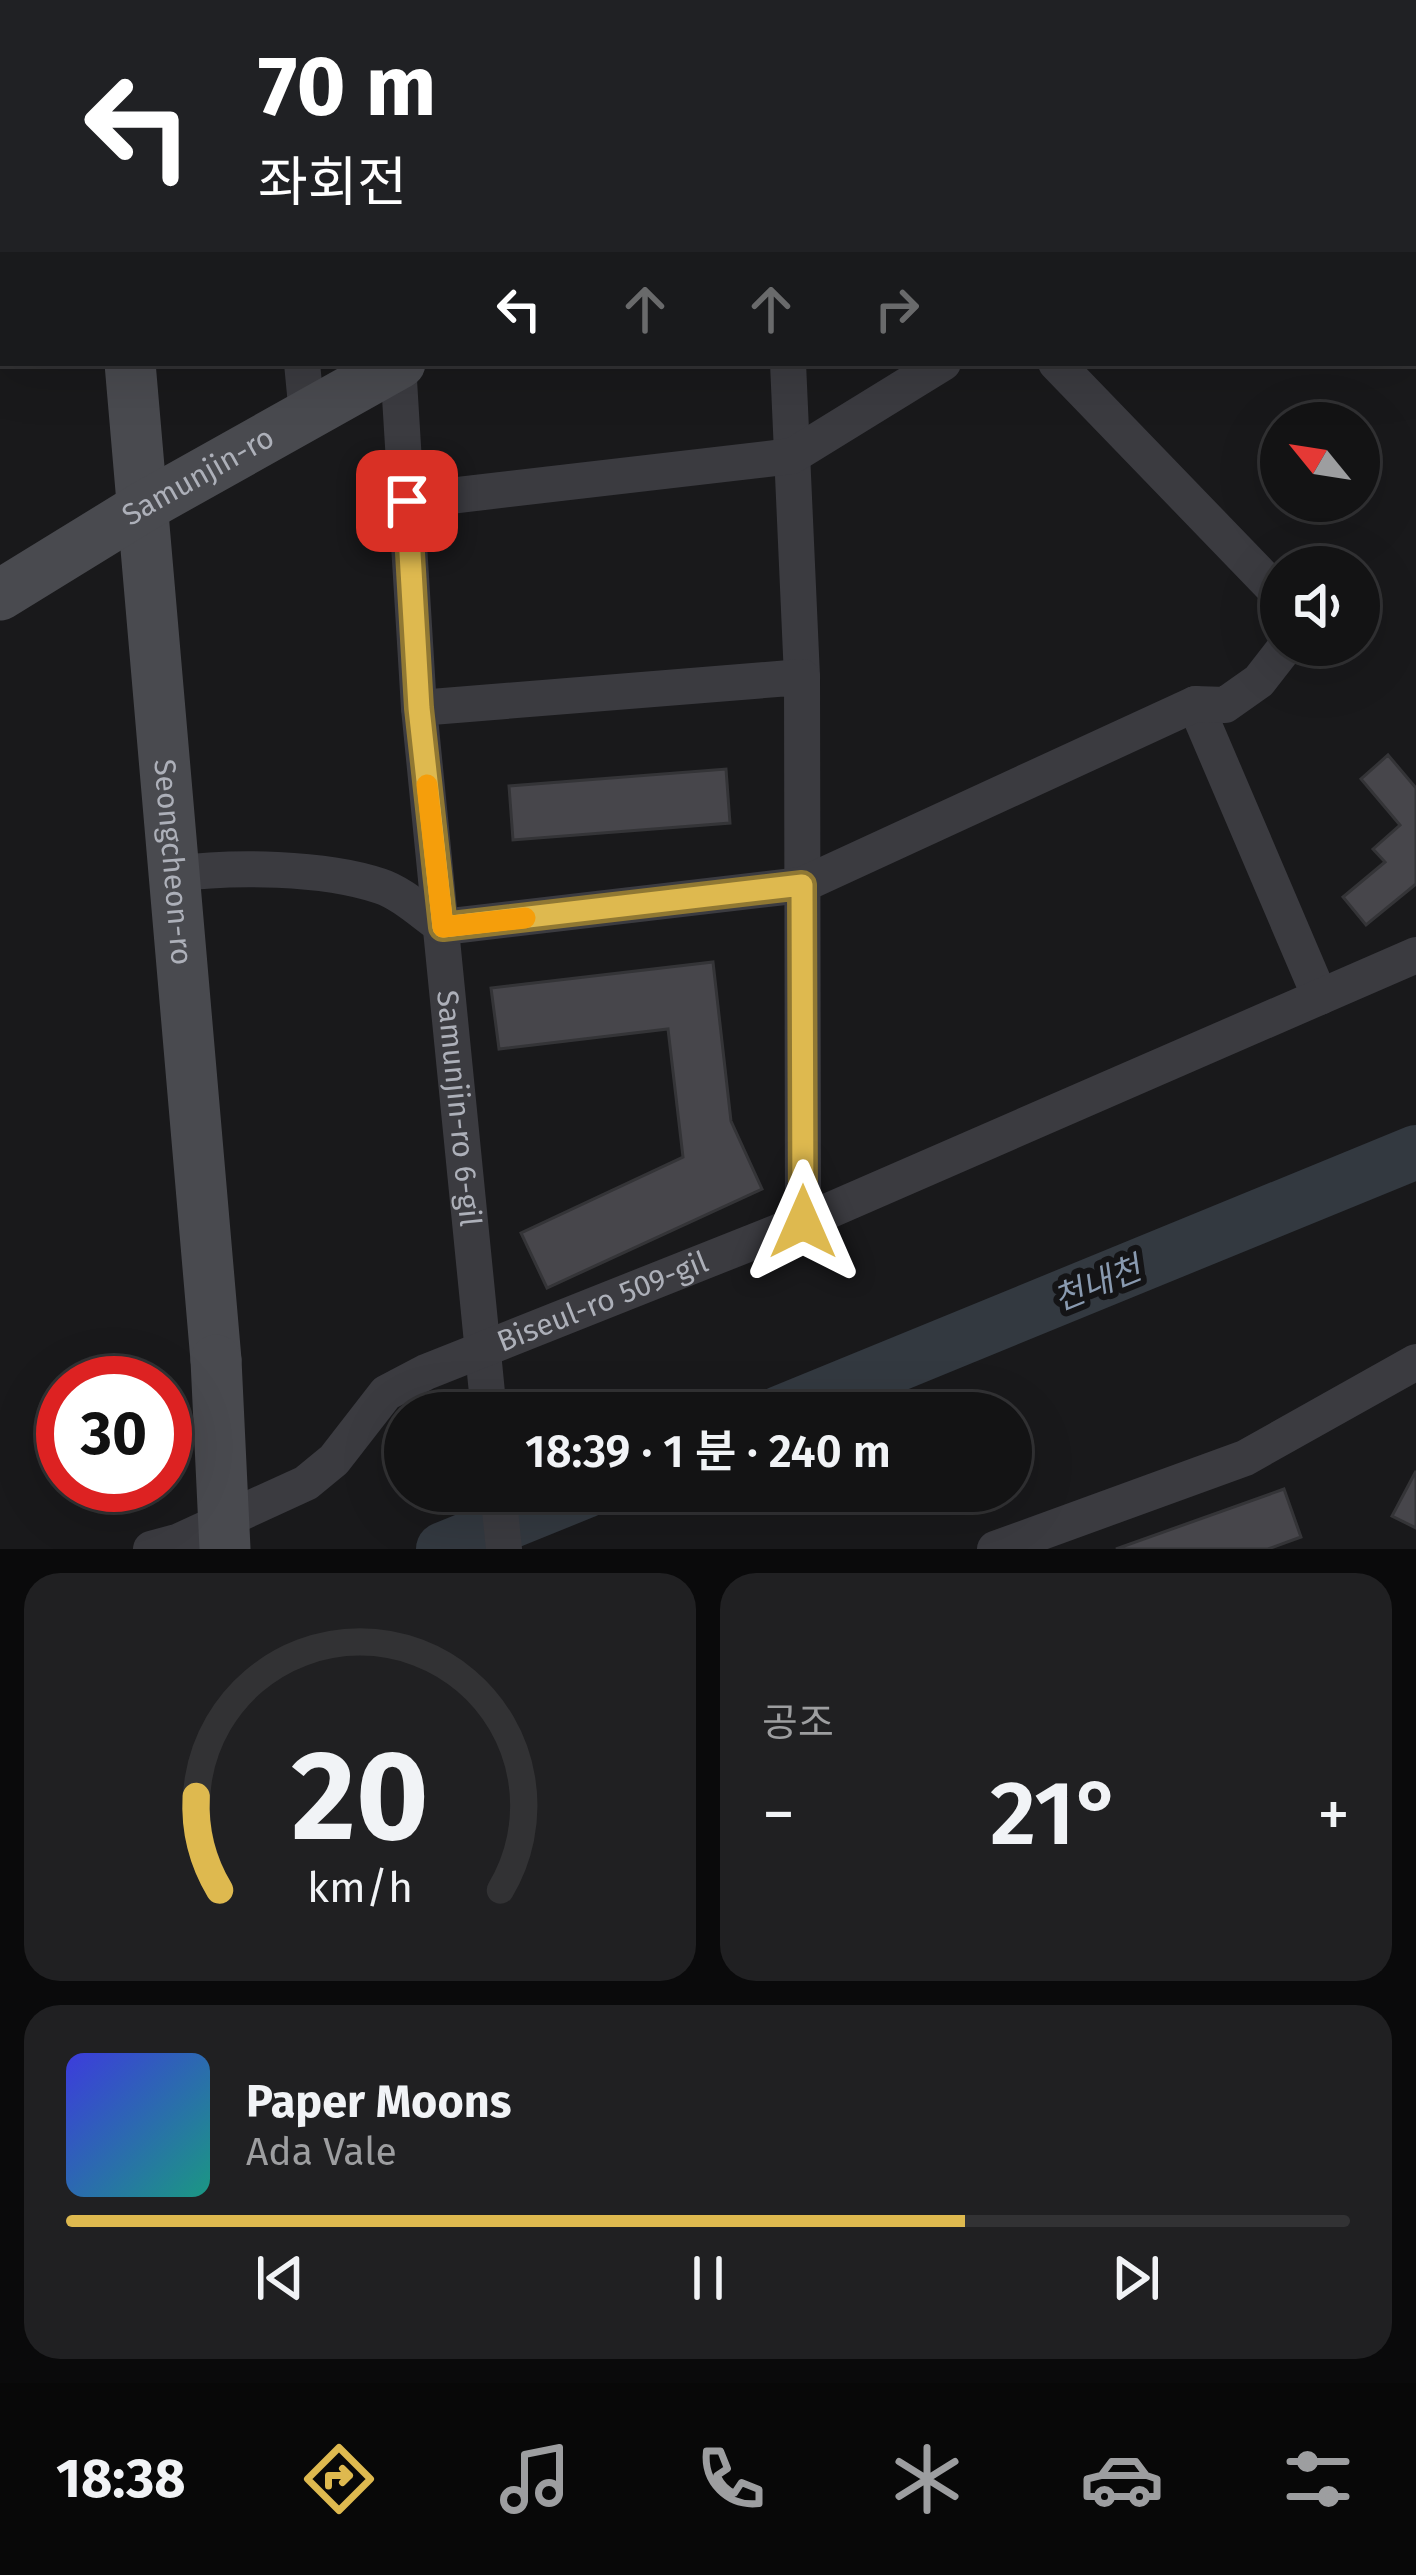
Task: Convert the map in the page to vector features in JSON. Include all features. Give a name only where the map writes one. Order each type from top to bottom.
[{"type":"main road","name":"Seongcheon-ro","points":[[130,366],[216,1360],[225,1549]]},
{"type":"main road","name":"Samunjin-ro","points":[[0,595],[143,507],[395,366]]},
{"type":"street","points":[[302,366],[307,415]]},
{"type":"street","name":"Samunjin-ro 6-gil","points":[[399,366],[419,708],[487,1392]]},
{"type":"street","points":[[788,366],[802,677],[803,1222]]},
{"type":"street","points":[[407,501],[792,456],[939,366]]},
{"type":"street","points":[[1059,366],[1260,574]]},
{"type":"street","points":[[174,874],[225,867],[335,876],[385,887],[443,927],[802,885],[1196,704],[1226,704],[1259,681],[1271,666]]},
{"type":"street","points":[[419,708],[802,677]]},
{"type":"street","points":[[1196,704],[1320,997]]},
{"type":"street","name":"Biseul-ro 509-gil","points":[[151,1549],[178,1542],[306,1484],[334,1460],[386,1393],[426,1372],[483,1361],[1416,955]]},
{"type":"street","points":[[995,1549],[1245,1458],[1416,1362]]},
{"type":"street","points":[[500,1512],[504,1549]]},
{"type":"building","points":[[1388,755],[1416,788],[1416,884],[1366,925],[1343,897],[1385,862],[1373,849],[1400,825],[1361,779]]},
{"type":"building","points":[[726,769],[730,823],[513,840],[509,786]]},
{"type":"building","points":[[713,962],[731,1121],[762,1189],[547,1288],[521,1233],[683,1157],[668,1029],[499,1049],[491,988]]},
{"type":"building","points":[[1416,1471],[1416,1528],[1392,1516]]},
{"type":"building","points":[[1284,1489],[1301,1537],[1268,1549],[1116,1549]]},
{"type":"waterway","name":"천내천","points":[[830,1392],[1416,1152]]},
{"type":"waterway","name":"천내천","points":[[443,1549],[534,1512]]},
{"type":"slow traffic","points":[[427,785],[443,927],[525,918]]},
{"type":"route","points":[[407,501],[419,708],[443,927],[802,885],[803,1222]]}]
